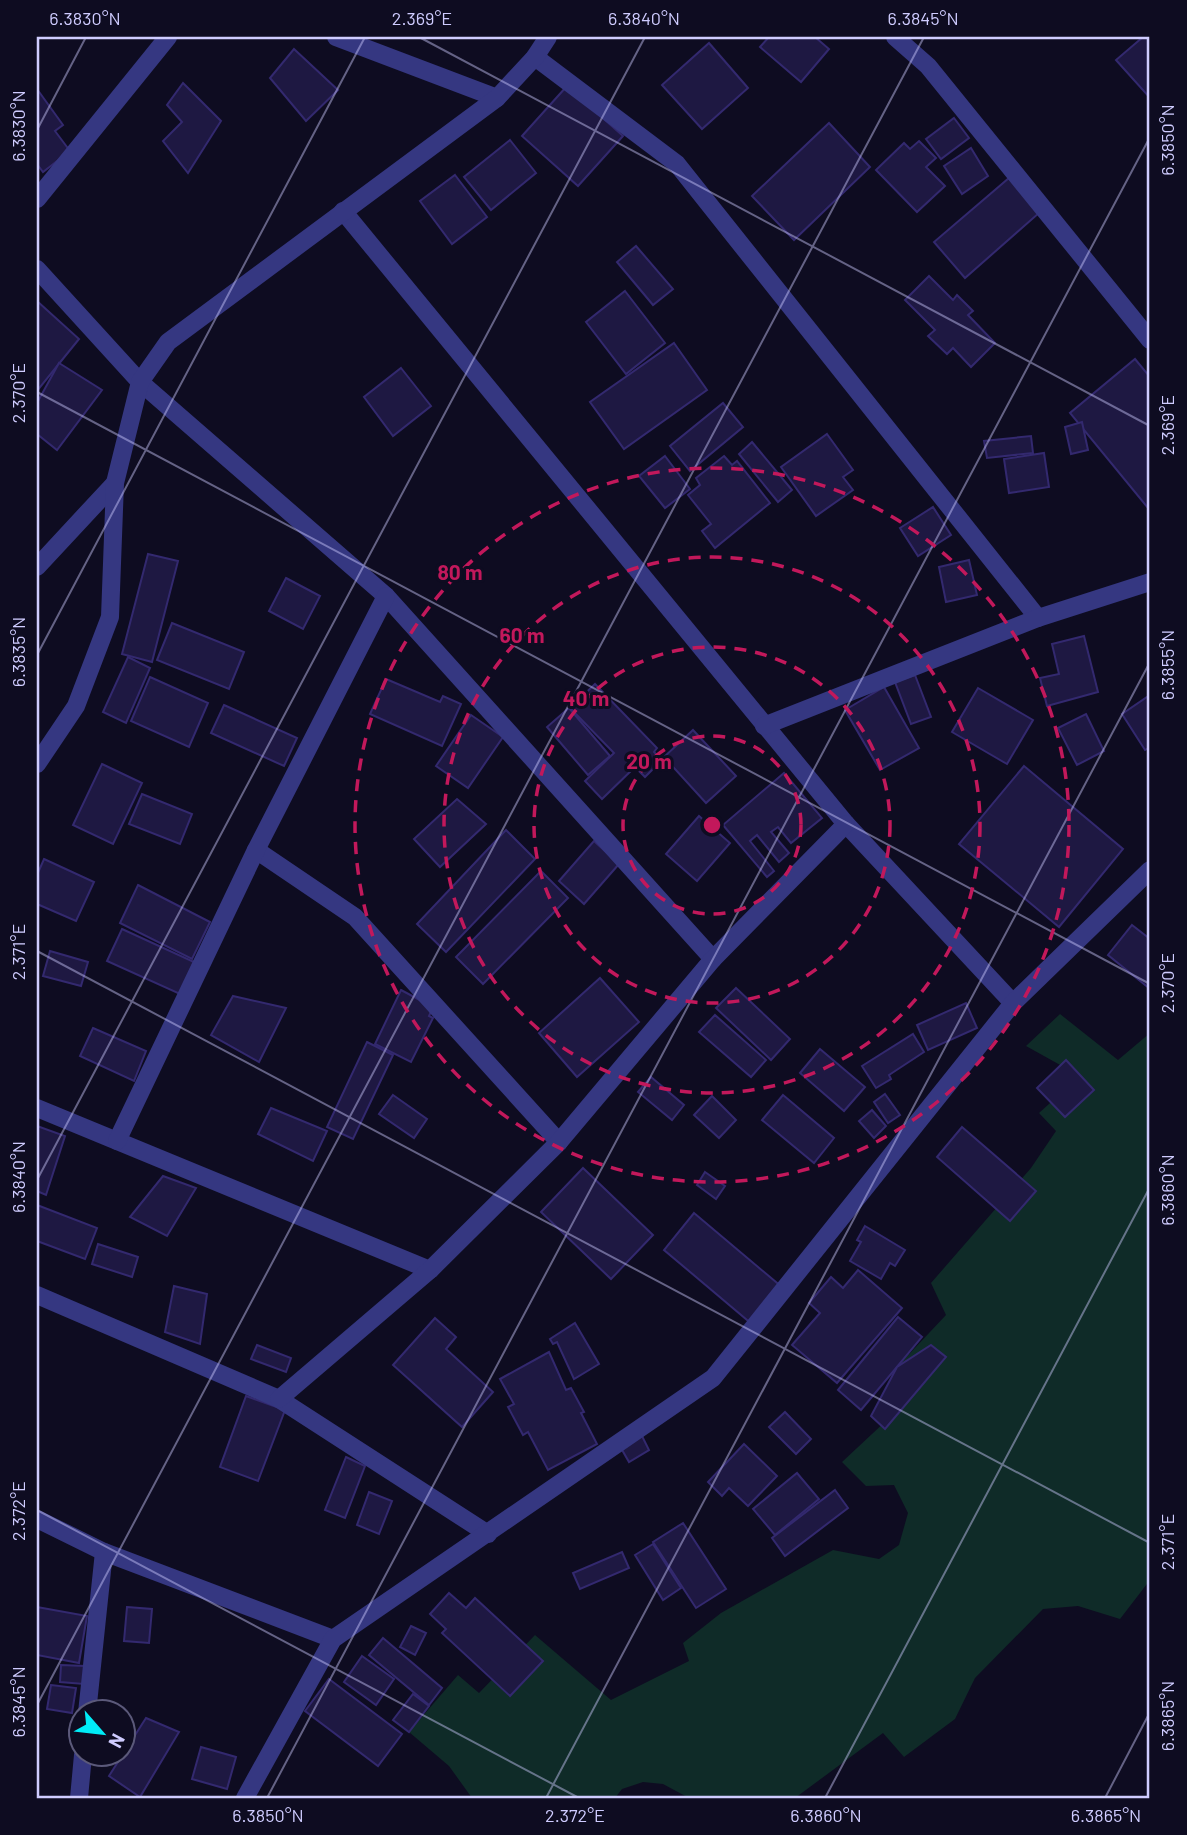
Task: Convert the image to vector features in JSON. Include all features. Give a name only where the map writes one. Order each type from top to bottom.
[{"type":"street","points":[[37,199],[168,37]]},
{"type":"street","points":[[336,37],[497,98]]},
{"type":"street","points":[[37,764],[76,706],[110,617],[115,482],[140,382],[168,342],[497,98],[535,57],[548,37]]},
{"type":"street","points":[[895,37],[928,66],[1150,340]]},
{"type":"street","points":[[535,57],[677,164],[1038,618]]},
{"type":"street","points":[[343,211],[846,824],[1013,1003]]},
{"type":"street","points":[[37,269],[140,382],[386,596],[713,958]]},
{"type":"street","points":[[37,567],[115,482]]},
{"type":"street","points":[[764,726],[1038,618],[1150,582]]},
{"type":"street","points":[[117,1142],[256,850],[386,596]]},
{"type":"street","points":[[279,1399],[430,1270],[559,1142],[713,958],[846,824]]},
{"type":"street","points":[[256,850],[355,916],[559,1142]]},
{"type":"street","points":[[245,1798],[333,1639],[713,1378],[1013,1003],[1150,870]]},
{"type":"street","points":[[37,1108],[430,1270]]},
{"type":"street","points":[[37,1295],[279,1399],[488,1534]]},
{"type":"street","points":[[37,1519],[104,1552],[333,1639]]},
{"type":"street","points":[[89,1699],[104,1552]]},
{"type":"street","points":[[79,1798],[82,1769]]},
{"type":"green space","points":[[1060,1014],[1118,1060],[1150,1033],[1150,1580],[1120,1619],[1078,1606],[1043,1609],[975,1678],[955,1719],[904,1757],[883,1733],[795,1798],[689,1798],[663,1784],[643,1782],[622,1789],[615,1798],[472,1798],[449,1766],[409,1732],[458,1675],[479,1693],[535,1635],[611,1700],[689,1661],[683,1643],[721,1613],[833,1550],[879,1559],[899,1545],[908,1513],[894,1485],[866,1486],[842,1462],[917,1392],[897,1367],[946,1315],[931,1283],[1031,1168],[1056,1131],[1039,1113],[1080,1076],[1026,1046]]},
{"type":"building","points":[[769,37],[815,37],[829,49],[801,82],[760,47]]},
{"type":"building","points":[[1143,37],[1150,37],[1150,98],[1116,60]]},
{"type":"building","points":[[709,43],[748,88],[702,129],[662,85]]},
{"type":"building","points":[[294,49],[338,90],[306,121],[270,78]]},
{"type":"building","points":[[183,83],[221,121],[188,173],[163,141],[182,122],[167,105]]},
{"type":"building","points":[[567,86],[623,136],[578,186],[522,136]]},
{"type":"building","points":[[37,89],[63,125],[55,131],[70,151],[43,172],[37,164]]},
{"type":"building","points":[[954,118],[969,138],[941,159],[926,139]]},
{"type":"building","points":[[829,123],[870,167],[794,240],[752,196]]},
{"type":"building","points":[[510,140],[536,173],[491,210],[464,177]]},
{"type":"building","points":[[919,141],[936,158],[926,167],[945,186],[917,212],[876,170],[904,143],[910,149]]},
{"type":"building","points":[[971,148],[988,176],[962,194],[944,166]]},
{"type":"building","points":[[455,175],[487,217],[452,244],[420,201]]},
{"type":"building","points":[[1009,178],[1039,213],[965,278],[934,242]]},
{"type":"building","points":[[636,246],[673,289],[653,305],[617,262]]},
{"type":"building","points":[[929,276],[953,300],[957,295],[973,311],[968,315],[995,343],[971,367],[953,348],[947,354],[928,336],[935,330],[905,300]]},
{"type":"building","points":[[625,291],[665,343],[626,374],[586,322]]},
{"type":"building","points":[[37,301],[79,339],[37,391]]},
{"type":"building","points":[[674,343],[707,390],[624,449],[590,402]]},
{"type":"building","points":[[1135,359],[1150,377],[1148,508],[1070,413]]},
{"type":"building","points":[[59,363],[102,390],[57,450],[37,434],[37,403]]},
{"type":"building","points":[[401,368],[431,406],[393,436],[364,397]]},
{"type":"building","points":[[723,403],[743,427],[690,471],[670,446]]},
{"type":"building","points":[[1082,422],[1088,450],[1071,454],[1065,427]]},
{"type":"building","points":[[827,434],[853,470],[843,477],[853,490],[816,516],[781,467]]},
{"type":"building","points":[[1031,436],[1033,453],[987,458],[984,441]]},
{"type":"building","points":[[752,442],[792,490],[778,502],[739,454]]},
{"type":"building","points":[[1044,453],[1049,487],[1009,493],[1004,459]]},
{"type":"building","points":[[665,456],[690,489],[665,508],[639,476]]},
{"type":"building","points":[[724,456],[732,465],[737,461],[770,503],[715,548],[702,531],[711,524],[688,495],[700,485],[696,478]]},
{"type":"building","points":[[933,507],[951,535],[918,556],[900,528]]},
{"type":"building","points":[[148,554],[178,561],[152,662],[122,654]]},
{"type":"building","points":[[969,560],[977,595],[946,602],[939,567]]},
{"type":"building","points":[[286,578],[320,596],[303,629],[269,611]]},
{"type":"building","points":[[172,623],[244,652],[229,689],[157,660]]},
{"type":"building","points":[[1084,636],[1098,692],[1047,706],[1040,678],[1059,674],[1052,644]]},
{"type":"building","points":[[128,657],[150,668],[126,723],[103,712]]},
{"type":"building","points":[[915,675],[931,717],[911,724],[895,682]]},
{"type":"building","points":[[150,677],[208,703],[189,747],[131,721]]},
{"type":"building","points":[[386,679],[440,702],[443,696],[461,704],[442,746],[370,714]]},
{"type":"building","points":[[595,684],[657,748],[654,752],[662,760],[645,777],[635,767],[602,799],[585,781],[614,753],[570,708]]},
{"type":"building","points":[[884,687],[919,748],[880,770],[845,710]]},
{"type":"building","points":[[978,688],[1033,720],[1007,764],[952,732]]},
{"type":"building","points":[[1150,695],[1150,747],[1145,750],[1122,714]]},
{"type":"building","points":[[224,705],[297,738],[284,766],[211,733]]},
{"type":"building","points":[[569,708],[610,756],[588,775],[547,727]]},
{"type":"building","points":[[1086,714],[1104,751],[1077,765],[1058,728]]},
{"type":"building","points":[[471,715],[503,737],[468,788],[436,766]]},
{"type":"building","points":[[693,730],[736,776],[706,803],[664,757]]},
{"type":"building","points":[[102,764],[142,783],[113,844],[73,825]]},
{"type":"building","points":[[1024,766],[1123,849],[1059,927],[959,844]]},
{"type":"building","points":[[784,773],[822,818],[791,843],[778,827],[771,832],[789,853],[779,862],[757,835],[750,841],[774,871],[767,877],[723,825]]},
{"type":"building","points":[[142,794],[192,814],[180,844],[129,824]]},
{"type":"building","points":[[457,799],[486,824],[440,867],[414,839]]},
{"type":"building","points":[[699,816],[730,843],[697,881],[666,854]]},
{"type":"building","points":[[506,830],[535,859],[446,952],[417,924]]},
{"type":"building","points":[[594,841],[619,864],[584,904],[559,881]]},
{"type":"building","points":[[44,859],[94,882],[76,921],[37,904],[37,875]]},
{"type":"building","points":[[541,871],[568,898],[483,984],[456,957]]},
{"type":"building","points":[[138,885],[210,922],[192,959],[120,923]]},
{"type":"building","points":[[1132,925],[1150,939],[1150,989],[1108,955]]},
{"type":"building","points":[[122,929],[194,962],[180,994],[107,961]]},
{"type":"building","points":[[50,951],[88,962],[81,986],[43,976]]},
{"type":"building","points":[[600,978],[639,1022],[577,1077],[539,1033]]},
{"type":"building","points":[[736,988],[790,1039],[771,1060],[716,1008]]},
{"type":"building","points":[[401,990],[433,1007],[429,1016],[433,1018],[411,1062],[375,1044]]},
{"type":"building","points":[[233,996],[286,1008],[259,1062],[211,1035]]},
{"type":"building","points":[[966,1003],[977,1028],[928,1050],[917,1025]]},
{"type":"building","points":[[715,1015],[766,1060],[751,1077],[699,1032]]},
{"type":"building","points":[[93,1028],[146,1051],[134,1081],[80,1056]]},
{"type":"building","points":[[913,1034],[924,1052],[889,1075],[891,1079],[876,1088],[862,1066]]},
{"type":"building","points":[[367,1042],[393,1055],[353,1139],[327,1127]]},
{"type":"building","points":[[820,1049],[865,1087],[844,1111],[800,1073]]},
{"type":"building","points":[[1066,1060],[1094,1090],[1065,1117],[1037,1088]]},
{"type":"building","points":[[651,1077],[684,1105],[672,1120],[638,1092]]},
{"type":"building","points":[[885,1094],[900,1115],[888,1123],[874,1102]]},
{"type":"building","points":[[393,1095],[427,1119],[414,1138],[379,1114]]},
{"type":"building","points":[[783,1095],[834,1138],[814,1163],[762,1120]]},
{"type":"building","points":[[712,1096],[736,1120],[719,1138],[694,1115]]},
{"type":"building","points":[[271,1108],[327,1131],[313,1161],[258,1134]]},
{"type":"building","points":[[872,1110],[886,1126],[874,1138],[859,1121]]},
{"type":"building","points":[[37,1126],[65,1136],[46,1195],[37,1191]]},
{"type":"building","points":[[962,1127],[1036,1191],[1010,1221],[937,1157]]},
{"type":"building","points":[[583,1168],[653,1235],[611,1279],[541,1212]]},
{"type":"building","points":[[705,1172],[725,1186],[716,1199],[697,1185]]},
{"type":"building","points":[[163,1176],[196,1188],[167,1236],[130,1217]]},
{"type":"building","points":[[37,1205],[97,1228],[85,1259],[37,1241]]},
{"type":"building","points":[[694,1213],[783,1288],[753,1325],[664,1250]]},
{"type":"building","points":[[865,1226],[905,1250],[895,1266],[890,1263],[881,1279],[850,1261],[861,1242],[857,1240]]},
{"type":"building","points":[[98,1244],[138,1257],[132,1277],[92,1264]]},
{"type":"building","points":[[858,1270],[902,1308],[837,1383],[792,1345],[820,1313],[809,1303],[831,1277],[843,1288]]},
{"type":"building","points":[[174,1286],[207,1294],[200,1344],[165,1332]]},
{"type":"building","points":[[898,1317],[922,1337],[861,1410],[838,1390]]},
{"type":"building","points":[[435,1318],[456,1337],[446,1349],[493,1392],[462,1427],[393,1365]]},
{"type":"building","points":[[575,1323],[599,1364],[574,1379],[557,1342],[553,1344],[550,1339]]},
{"type":"building","points":[[257,1345],[291,1358],[286,1372],[251,1359]]},
{"type":"building","points":[[931,1345],[946,1357],[885,1429],[871,1416],[897,1367]]},
{"type":"building","points":[[549,1352],[566,1390],[571,1388],[584,1412],[581,1413],[597,1444],[548,1470],[528,1432],[523,1435],[508,1407],[514,1404],[500,1379]]},
{"type":"building","points":[[246,1396],[285,1410],[258,1481],[220,1467]]},
{"type":"building","points":[[785,1412],[811,1439],[796,1454],[769,1427]]},
{"type":"building","points":[[642,1436],[649,1450],[629,1462],[621,1448]]},
{"type":"building","points":[[744,1444],[777,1476],[748,1506],[729,1488],[722,1496],[708,1482]]},
{"type":"building","points":[[346,1457],[365,1466],[345,1518],[325,1510]]},
{"type":"building","points":[[797,1473],[819,1499],[775,1535],[753,1509]]},
{"type":"building","points":[[835,1490],[848,1508],[785,1556],[772,1538]]},
{"type":"building","points":[[369,1492],[392,1501],[379,1534],[357,1525]]},
{"type":"building","points":[[683,1523],[726,1589],[696,1608],[653,1542]]},
{"type":"building","points":[[653,1544],[681,1588],[663,1600],[635,1555]]},
{"type":"building","points":[[622,1552],[629,1568],[580,1589],[573,1573]]},
{"type":"building","points":[[449,1593],[466,1608],[475,1598],[543,1661],[510,1696],[442,1633],[446,1629],[430,1614]]},
{"type":"building","points":[[37,1607],[87,1616],[79,1663],[37,1655]]},
{"type":"building","points":[[127,1607],[152,1609],[149,1643],[124,1641]]},
{"type":"building","points":[[411,1626],[426,1633],[415,1655],[400,1647]]},
{"type":"building","points":[[383,1638],[442,1688],[429,1705],[369,1655]]},
{"type":"building","points":[[362,1656],[394,1679],[376,1705],[344,1682]]},
{"type":"building","points":[[61,1665],[85,1666],[84,1684],[60,1682]]},
{"type":"building","points":[[329,1679],[402,1734],[378,1766],[305,1711]]},
{"type":"building","points":[[51,1685],[76,1688],[74,1699],[66,1699],[66,1712],[47,1709]]},
{"type":"building","points":[[413,1694],[429,1706],[409,1732],[393,1720]]},
{"type":"building","points":[[146,1718],[179,1732],[140,1797],[109,1776],[113,1769],[136,1769],[136,1734]]},
{"type":"building","points":[[201,1747],[236,1757],[227,1789],[192,1779]]}]
